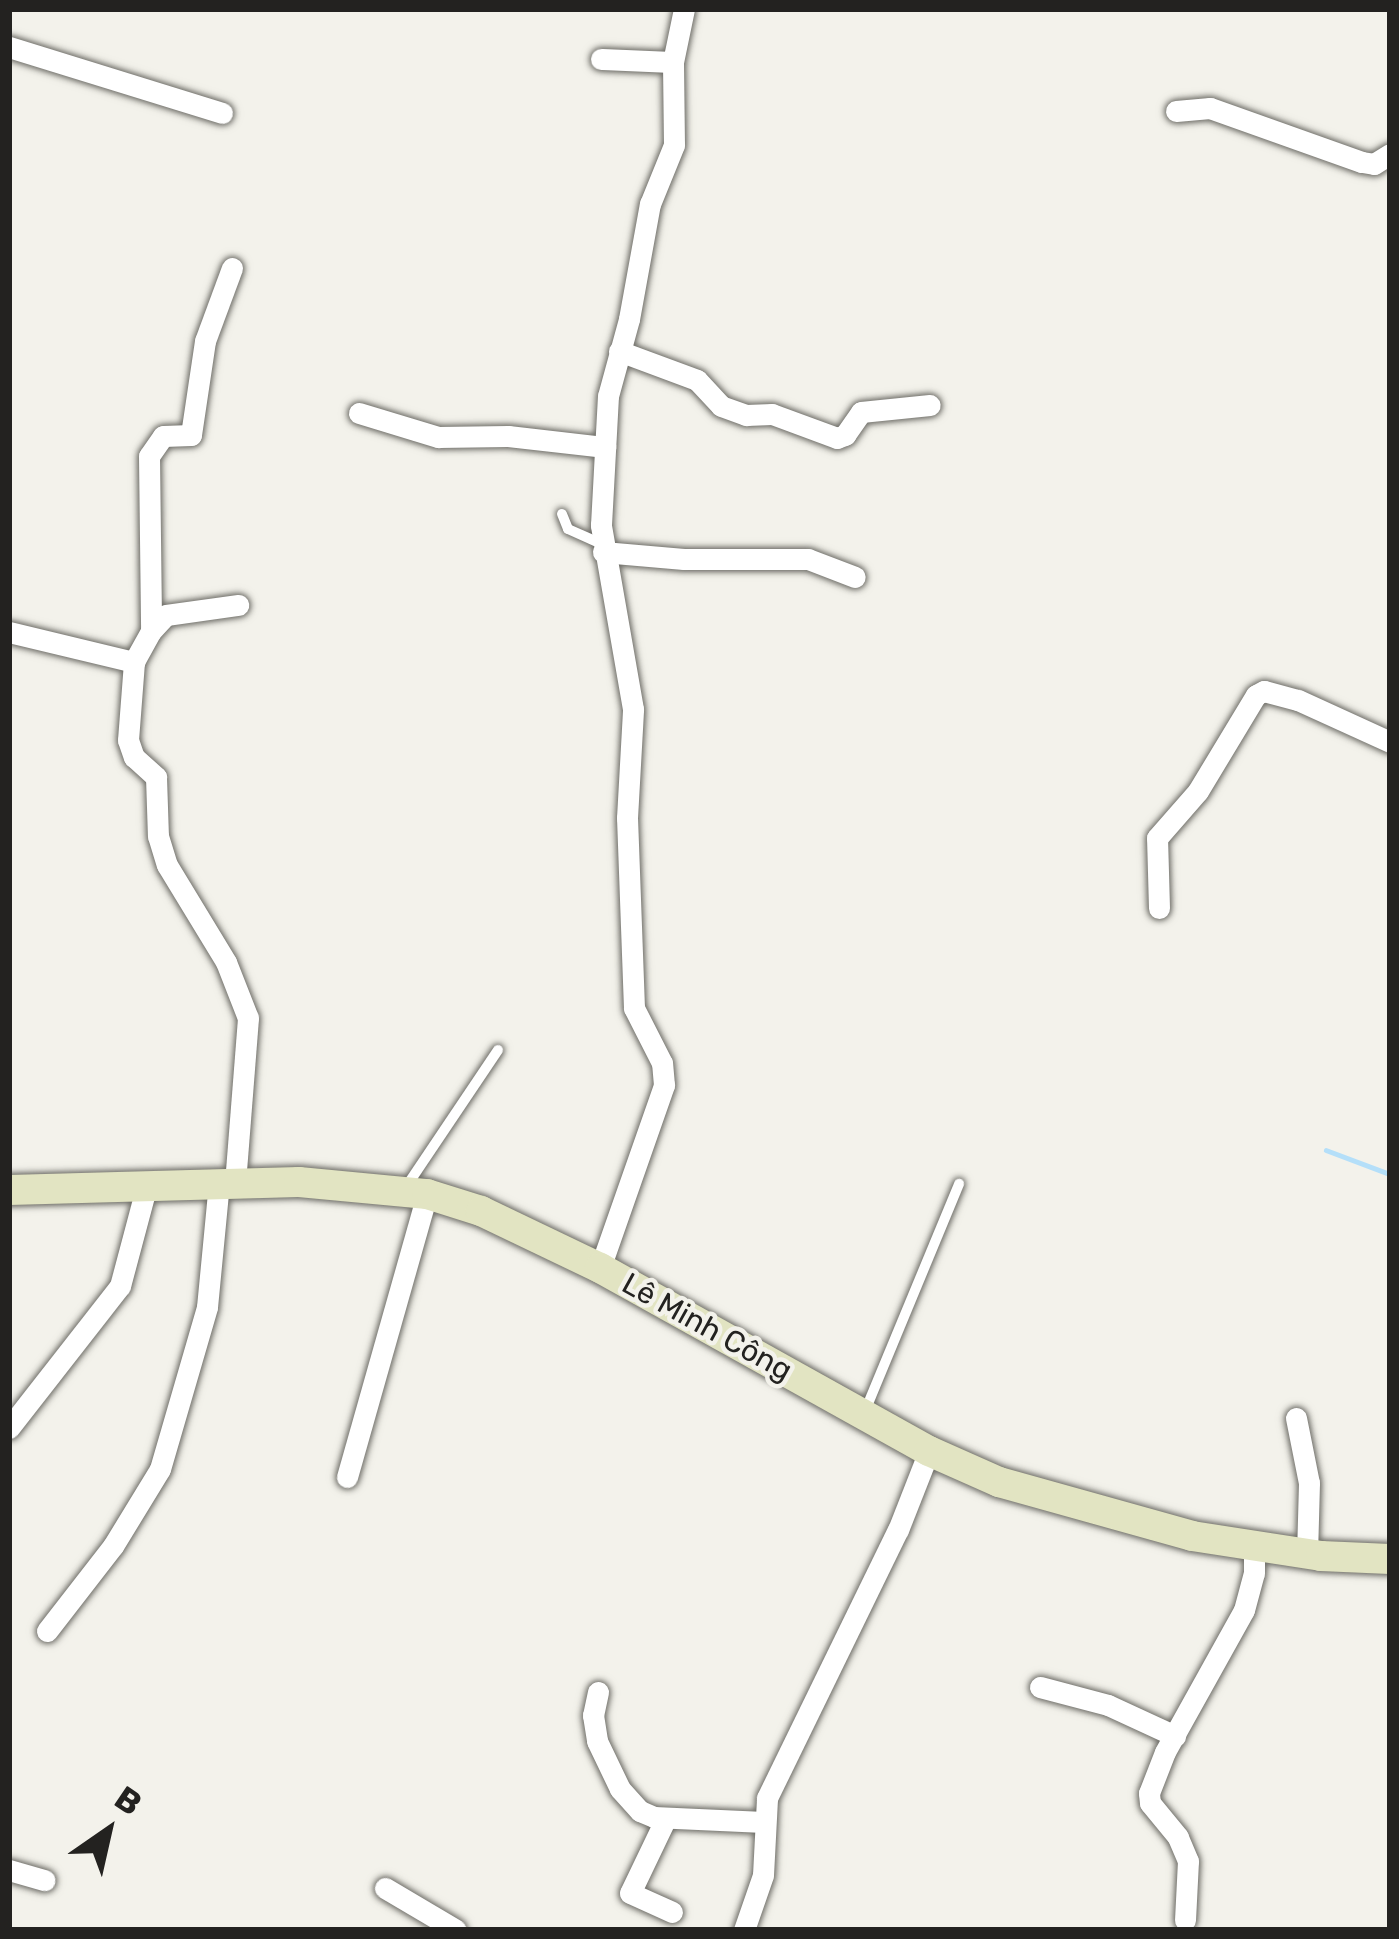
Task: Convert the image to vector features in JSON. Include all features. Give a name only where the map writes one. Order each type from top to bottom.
[{"type":"main road","name":"Lê Minh Công","points":[[9,1190],[227,1183],[416,1191],[481,1211],[600,1268],[929,1451],[1050,1498],[1192,1537],[1307,1554],[1390,1559]]},
{"type":"street","points":[[600,1268],[664,1073],[634,1007],[627,818],[633,709],[622,631],[602,548],[608,396],[650,204],[674,145],[673,62],[684,9]]},
{"type":"street","points":[[9,47],[222,113]]},
{"type":"street","points":[[601,59],[673,62]]},
{"type":"street","points":[[1176,111],[1210,108],[1362,162],[1374,164],[1389,151]]},
{"type":"street","points":[[151,631],[149,456],[164,436],[190,435],[201,354],[232,268]]},
{"type":"street","points":[[619,351],[697,380],[721,406],[746,415],[772,414],[836,438],[845,435],[861,412],[929,405]]},
{"type":"street","points":[[359,413],[438,437],[508,436],[605,447]]},
{"type":"street","points":[[602,548],[684,559],[808,559],[855,577]]},
{"type":"street","points":[[46,1631],[113,1546],[160,1469],[207,1307],[248,1018],[234,976],[162,854],[155,776],[134,757],[128,740],[134,662],[151,631],[166,615],[238,604]]},
{"type":"street","points":[[9,632],[134,662]]},
{"type":"street","points":[[1159,908],[1157,838],[1198,791],[1256,694],[1264,691],[1298,700],[1390,742]]},
{"type":"street","points":[[9,1428],[120,1286],[146,1188]]},
{"type":"street","points":[[347,1477],[416,1191]]},
{"type":"street","points":[[1296,1418],[1303,1429],[1309,1483],[1307,1554]]},
{"type":"street","points":[[744,1930],[763,1875],[764,1822],[772,1785],[898,1530],[929,1451]]},
{"type":"street","points":[[1185,1920],[1188,1861],[1178,1837],[1150,1804],[1149,1792],[1174,1736],[1244,1610],[1254,1573],[1254,1547]]},
{"type":"street","points":[[1040,1687],[1108,1705],[1174,1736]]},
{"type":"street","points":[[598,1692],[594,1728],[620,1789],[640,1811],[666,1818],[764,1822]]},
{"type":"street","points":[[666,1818],[630,1893],[672,1912]]},
{"type":"street","points":[[9,1870],[45,1880]]},
{"type":"street","points":[[386,1888],[456,1930]]},
{"type":"lane","points":[[562,514],[568,529],[602,548]]},
{"type":"lane","points":[[416,1191],[498,1050]]},
{"type":"lane","points":[[864,1414],[959,1184]]},
{"type":"waterway","points":[[1326,1150],[1390,1174]]}]
